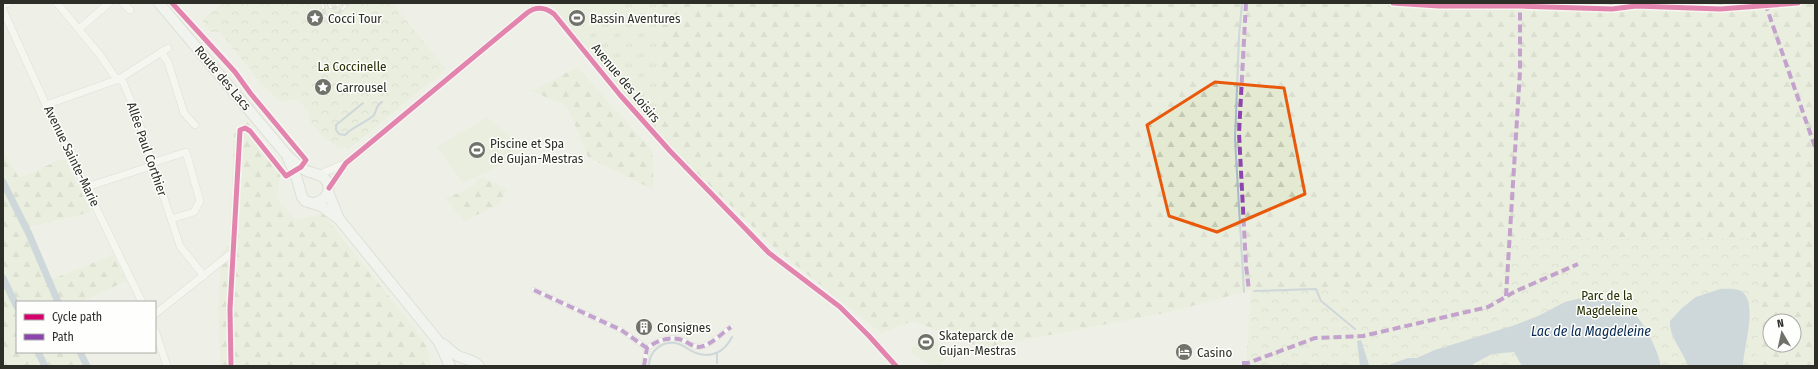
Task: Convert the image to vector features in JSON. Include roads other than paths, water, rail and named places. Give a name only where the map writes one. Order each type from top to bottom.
[{"type":"main road","name":"Route des Lacs","points":[[159,3],[286,154],[301,167],[324,178],[339,219]]},
{"type":"main road","name":"Route des Lacs","points":[[286,154],[302,197],[305,201],[321,206],[339,219],[439,342],[452,366],[456,362],[464,359]]},
{"type":"main road","points":[[299,188],[303,179],[307,176],[316,174]]},
{"type":"main road","points":[[313,203],[322,201],[328,190]]},
{"type":"main road","name":"Route des Lacs","points":[[439,342],[455,354],[464,359],[474,361],[479,366]]},
{"type":"street","points":[[3,5],[8,3]]},
{"type":"street","name":"Allée Paul Corthier","points":[[56,3],[109,66],[115,77],[123,82],[132,101],[180,246],[204,276]]},
{"type":"street","points":[[79,29],[109,3]]},
{"type":"street","points":[[123,3],[130,10]]},
{"type":"street","name":"Avenue des Loisirs","points":[[328,190],[346,163],[527,13],[538,8],[549,10],[645,123],[769,254],[840,307],[896,366]]},
{"type":"street","name":"Avenue Sainte-Marie","points":[[3,10],[46,105],[142,301]]},
{"type":"street","points":[[46,105],[119,80],[168,48]]},
{"type":"street","points":[[161,52],[168,62],[184,113],[196,125]]},
{"type":"street","points":[[87,187],[151,166],[152,164],[186,152],[200,200],[194,212],[171,219]]},
{"type":"street","name":"Avenue des Loisirs","points":[[316,174],[346,163]]},
{"type":"street","points":[[156,313],[234,251]]},
{"type":"street","points":[[534,290],[621,330],[647,348]]},
{"type":"street","points":[[644,366],[647,348],[656,342],[669,338],[676,338],[700,347],[706,345],[731,327]]},
{"type":"street","points":[[156,333],[167,366]]},
{"type":"water","points":[[1720,289],[1733,289],[1741,291],[1746,296],[1749,305],[1749,326],[1743,366],[1688,366],[1672,333],[1670,321],[1682,308],[1696,297]]},
{"type":"water","name":"Lac de la Magdeleine","points":[[1589,296],[1615,301],[1629,308],[1636,315],[1652,340],[1661,366],[1522,366],[1514,352],[1492,354],[1473,364],[1473,366],[1386,366],[1408,358],[1417,358],[1435,350],[1515,325],[1538,316],[1565,302]]},
{"type":"water","points":[[1361,340],[1369,365],[1373,366],[1360,366],[1357,341]]},
{"type":"waterway","points":[[1242,3],[1239,37],[1235,139],[1244,292]]},
{"type":"waterway","points":[[363,103],[336,125],[336,130],[339,134],[345,135],[371,118],[382,102]]},
{"type":"waterway","points":[[3,182],[29,234],[58,301]]},
{"type":"waterway","points":[[3,278],[16,305]]},
{"type":"waterway","points":[[1254,291],[1316,289],[1321,301],[1355,329]]},
{"type":"waterway","points":[[649,366],[652,355],[658,347],[668,343],[679,344],[696,353],[707,355],[722,350],[732,337]]},
{"type":"waterway","points":[[38,353],[45,366]]},
{"type":"waterway","points":[[80,353],[87,366]]},
{"type":"waterway","points":[[717,353],[717,363]]},
{"type":"railway","points":[[322,3],[325,16],[329,20],[334,18],[348,3]]},
{"type":"railway","points":[[329,3],[330,7],[335,8],[339,3]]},
{"type":"place","name":"Cocci Tour","points":[[315,18]]},
{"type":"place","name":"Bassin Aventures","points":[[577,18]]},
{"type":"place","name":"Carrousel","points":[[323,87]]},
{"type":"place","name":"Piscine et Spa de Gujan-Mestras","points":[[477,150]]},
{"type":"place","name":"Consignes","points":[[644,327]]},
{"type":"place","name":"Skateparck de Gujan-Mestras","points":[[926,342]]},
{"type":"place","name":"Casino","points":[[1184,352]]},
{"type":"park label","name":"La Coccinelle","points":[[352,66]]},
{"type":"park label","name":"Parc de la Magdeleine","points":[[1607,302]]}]
